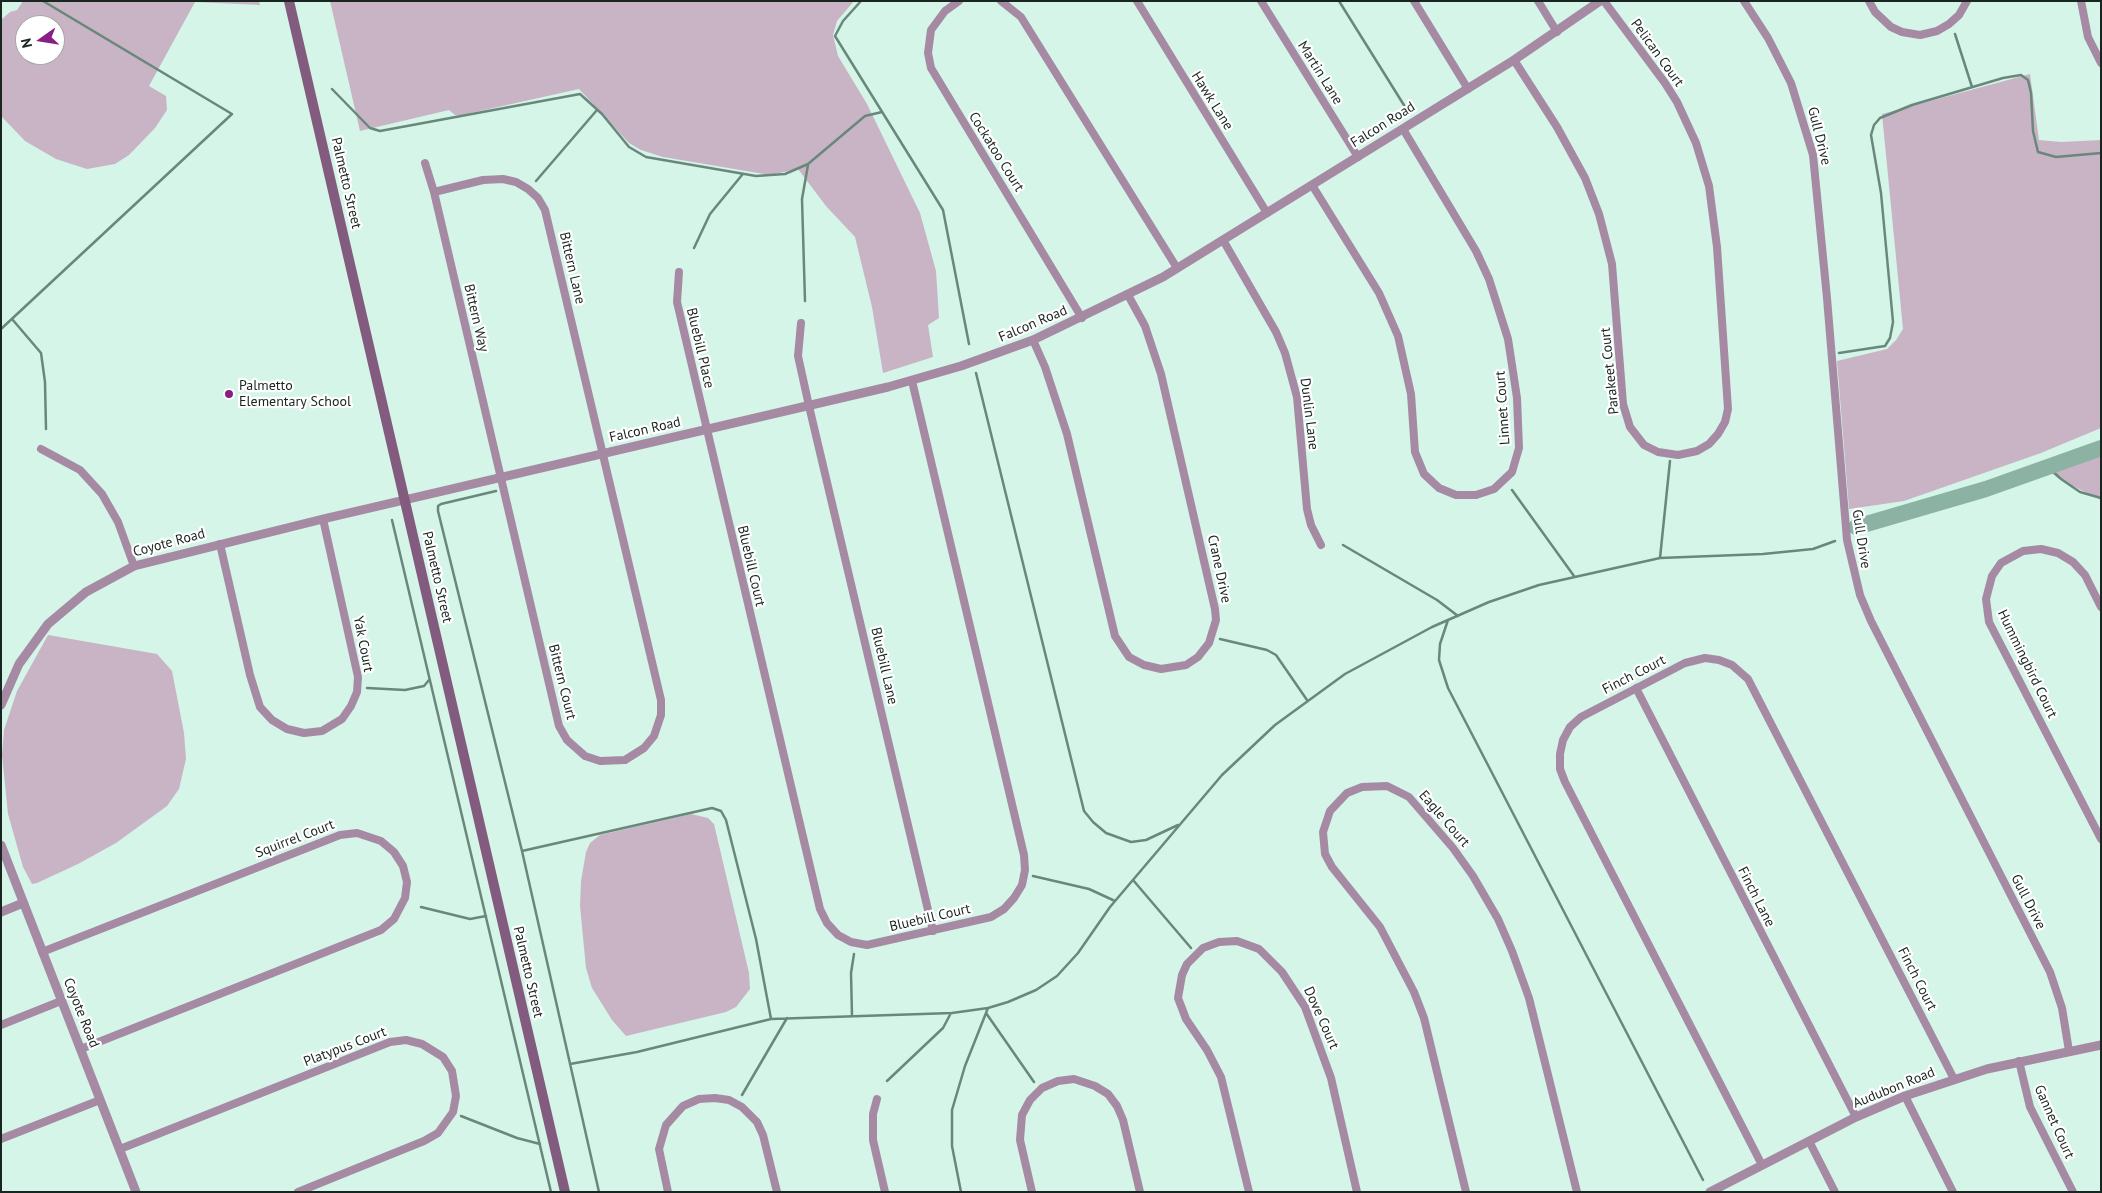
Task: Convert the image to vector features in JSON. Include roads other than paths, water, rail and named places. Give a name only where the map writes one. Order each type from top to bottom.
[{"type":"main road","name":"Palmetto Street","points":[[289,1],[565,1192]]},
{"type":"street","name":"Cockatoo Court","points":[[959,1],[944,10],[931,30],[928,53],[931,68],[1082,318]]},
{"type":"street","points":[[1001,1],[1022,17],[1177,268]]},
{"type":"street","name":"Hawk Lane","points":[[1136,1],[1268,213]]},
{"type":"street","name":"Martin Lane","points":[[1261,1],[1358,157]]},
{"type":"street","points":[[1414,1],[1468,89]]},
{"type":"street","points":[[1538,1],[1557,32]]},
{"type":"street","name":"Falcon Road","points":[[405,500],[809,406],[912,380],[1033,340],[1082,318],[1177,268],[1514,60],[1600,1]]},
{"type":"street","name":"Pelican Court","points":[[1604,1],[1665,83],[1687,122]]},
{"type":"street","name":"Gull Drive","points":[[1744,1],[1768,38],[1791,83],[1813,155],[1847,540],[1860,595],[1871,622],[2050,972],[2062,1008],[2069,1051]]},
{"type":"street","points":[[1869,1],[1879,16],[1891,27],[1902,32],[1920,35],[1938,31],[1949,24],[1959,15],[1967,1]]},
{"type":"street","points":[[2081,1],[2088,37],[2101,63]]},
{"type":"street","name":"Parakeet Court","points":[[1514,60],[1566,144],[1584,178],[1599,214],[1612,264],[1623,404],[1628,422],[1637,438],[1644,445],[1658,452],[1673,455],[1690,453],[1709,444],[1722,429],[1728,409],[1718,247],[1709,186],[1687,122]]},
{"type":"street","name":"Linnet Court","points":[[1312,185],[1379,293],[1398,336],[1408,371],[1415,452],[1424,474],[1438,488],[1456,495],[1476,495],[1494,489],[1508,477],[1518,454],[1517,398],[1508,339],[1489,279],[1476,251],[1403,129]]},
{"type":"street","name":"Bittern Way","points":[[425,163],[434,192],[500,478]]},
{"type":"street","name":"Bittern Lane","points":[[434,192],[483,180],[503,179],[522,185],[542,204],[604,454]]},
{"type":"street","name":"Dunlin Lane","points":[[1223,240],[1276,332],[1285,353],[1297,397],[1307,509],[1311,525],[1321,545]]},
{"type":"street","name":"Bluebill Place","points":[[679,272],[677,302],[706,430]]},
{"type":"street","name":"Crane Drive","points":[[1033,340],[1048,374],[1067,434],[1115,636],[1123,651],[1144,666],[1169,669],[1186,665],[1198,657],[1209,643],[1216,620],[1215,609],[1161,374],[1145,326],[1128,295]]},
{"type":"street","name":"Bluebill Lane","points":[[801,323],[798,356],[933,931]]},
{"type":"street","name":"Bluebill Court","points":[[706,430],[822,917],[838,934],[859,944],[875,944],[991,917],[1004,909],[1018,892],[1024,878],[1025,862],[912,380]]},
{"type":"street","points":[[41,450],[80,470],[102,494],[118,522],[134,566]]},
{"type":"street","name":"Bittern Court","points":[[500,478],[562,733],[572,746],[593,759],[609,762],[625,760],[638,753],[650,742],[660,722],[662,707],[604,454]]},
{"type":"street","name":"Coyote Road","points":[[2,702],[19,664],[48,624],[86,592],[134,566],[405,500]]},
{"type":"street","name":"Yak Court","points":[[220,544],[250,676],[260,706],[272,720],[287,729],[304,733],[322,731],[342,718],[351,706],[357,692],[358,677],[323,519]]},
{"type":"street","name":"Hummingbird Court","points":[[2101,607],[2085,575],[2073,562],[2058,552],[2041,549],[2015,554],[2001,564],[1992,576],[1986,599],[1989,622],[2101,839]]},
{"type":"street","name":"Finch Court","points":[[1762,1166],[1560,769],[1560,754],[1563,740],[1575,722],[1685,663],[1705,658],[1732,665],[1748,679],[1954,1079]]},
{"type":"street","name":"Finch Lane","points":[[1636,688],[1856,1118]]},
{"type":"street","name":"Eagle Court","points":[[1466,1192],[1424,1018],[1414,992],[1380,927],[1332,867],[1325,854],[1323,832],[1330,810],[1340,798],[1362,787],[1387,786],[1409,798],[1453,848],[1498,919],[1527,992],[1577,1192]]},
{"type":"street","name":"Squirrel Court","points":[[42,952],[340,835],[357,833],[381,841],[394,852],[403,866],[406,882],[405,898],[399,913],[382,930],[81,1049]]},
{"type":"street","name":"Coyote Road","points":[[1,845],[136,1192]]},
{"type":"street","points":[[1,912],[23,903]]},
{"type":"street","name":"Dove Court","points":[[1249,1192],[1221,1077],[1207,1050],[1186,1019],[1178,998],[1182,975],[1187,964],[1203,948],[1219,942],[1237,941],[1259,949],[1282,972],[1297,992],[1324,1054],[1357,1192]]},
{"type":"street","points":[[1,1025],[62,1001]]},
{"type":"street","name":"Platypus Court","points":[[120,1149],[390,1042],[414,1041],[430,1047],[443,1057],[452,1071],[456,1096],[452,1112],[438,1132],[424,1142],[298,1192]]},
{"type":"street","name":"Audubon Road","points":[[1710,1192],[1856,1118],[1905,1096],[1954,1079],[2019,1061],[2101,1045]]},
{"type":"street","name":"Gannet Court","points":[[2019,1061],[2030,1107],[2073,1192]]},
{"type":"street","points":[[1032,1192],[1020,1140],[1022,1115],[1030,1100],[1042,1088],[1066,1080],[1081,1080],[1096,1086],[1108,1094],[1117,1106],[1123,1120],[1140,1192]]},
{"type":"street","points":[[1905,1096],[1953,1192]]},
{"type":"street","points":[[668,1192],[660,1158],[662,1133],[671,1118],[684,1106],[708,1098],[722,1098],[736,1103],[757,1122],[763,1135],[776,1192]]},
{"type":"street","points":[[877,1099],[873,1120],[873,1140],[885,1192]]},
{"type":"street","points":[[1,1139],[100,1100]]},
{"type":"street","points":[[1809,1142],[1835,1192]]},
{"type":"waterway","points":[[1,329],[232,114],[43,1]]},
{"type":"waterway","points":[[861,1],[843,21],[835,36],[943,210],[969,344]]},
{"type":"waterway","points":[[1339,1],[1407,110]]},
{"type":"waterway","points":[[1955,34],[1972,87]]},
{"type":"waterway","points":[[1839,353],[1885,346],[1890,338],[1893,322],[1881,193],[1871,135],[1874,125],[1880,118],[1912,105],[2003,78],[2021,75],[2028,80],[2031,93],[2033,131],[2038,152],[2056,157],[2101,153]]},
{"type":"waterway","points":[[332,89],[370,128],[380,131],[580,94],[602,114],[629,147],[646,157],[756,176],[785,174],[808,164],[865,116],[882,112]]},
{"type":"waterway","points":[[536,181],[597,110]]},
{"type":"waterway","points":[[805,301],[802,199],[808,165]]},
{"type":"waterway","points":[[694,248],[710,214],[742,175]]},
{"type":"waterway","points":[[12,319],[41,353],[45,382],[46,429]]},
{"type":"waterway","points":[[976,373],[1084,811],[1106,833],[1131,842],[1146,840],[1178,825]]},
{"type":"waterway","points":[[1856,527],[1986,489],[2101,448]]},
{"type":"waterway","points":[[1660,558],[1670,461]]},
{"type":"waterway","points":[[2048,467],[2080,492],[2101,498]]},
{"type":"waterway","points":[[1512,490],[1574,576]]},
{"type":"waterway","points":[[496,491],[441,504],[438,506],[438,511],[522,851],[599,1192]]},
{"type":"waterway","points":[[392,520],[551,1192]]},
{"type":"waterway","points":[[570,1064],[637,1052],[771,1019],[952,1013],[988,1008],[1008,1002],[1036,990],[1057,976],[1078,953],[1110,907],[1222,775],[1275,725],[1345,674],[1432,627],[1489,602],[1539,585],[1660,558],[1763,554],[1813,549],[1835,541]]},
{"type":"waterway","points":[[1343,545],[1437,600],[1458,616]]},
{"type":"waterway","points":[[1448,620],[1440,644],[1439,660],[1448,688],[1703,1180]]},
{"type":"waterway","points":[[1220,639],[1267,650],[1276,655],[1307,700]]},
{"type":"waterway","points":[[367,688],[405,690],[424,686],[429,680]]},
{"type":"waterway","points":[[522,851],[712,808],[721,811],[726,820],[756,939],[771,1019]]},
{"type":"waterway","points":[[1033,876],[1089,889],[1115,901]]},
{"type":"waterway","points":[[1133,880],[1191,948]]},
{"type":"waterway","points":[[421,907],[470,919],[486,916]]},
{"type":"waterway","points":[[852,1016],[851,973],[854,954]]},
{"type":"waterway","points":[[961,1192],[952,1146],[952,1110],[965,1066],[988,1008]]},
{"type":"waterway","points":[[887,1081],[943,1028],[951,1013]]},
{"type":"waterway","points":[[986,1013],[1034,1082]]},
{"type":"waterway","points":[[742,1095],[787,1018]]},
{"type":"waterway","points":[[461,1116],[517,1138],[540,1144]]},
{"type":"place","name":"Palmetto Elementary School","points":[[229,394]]}]
